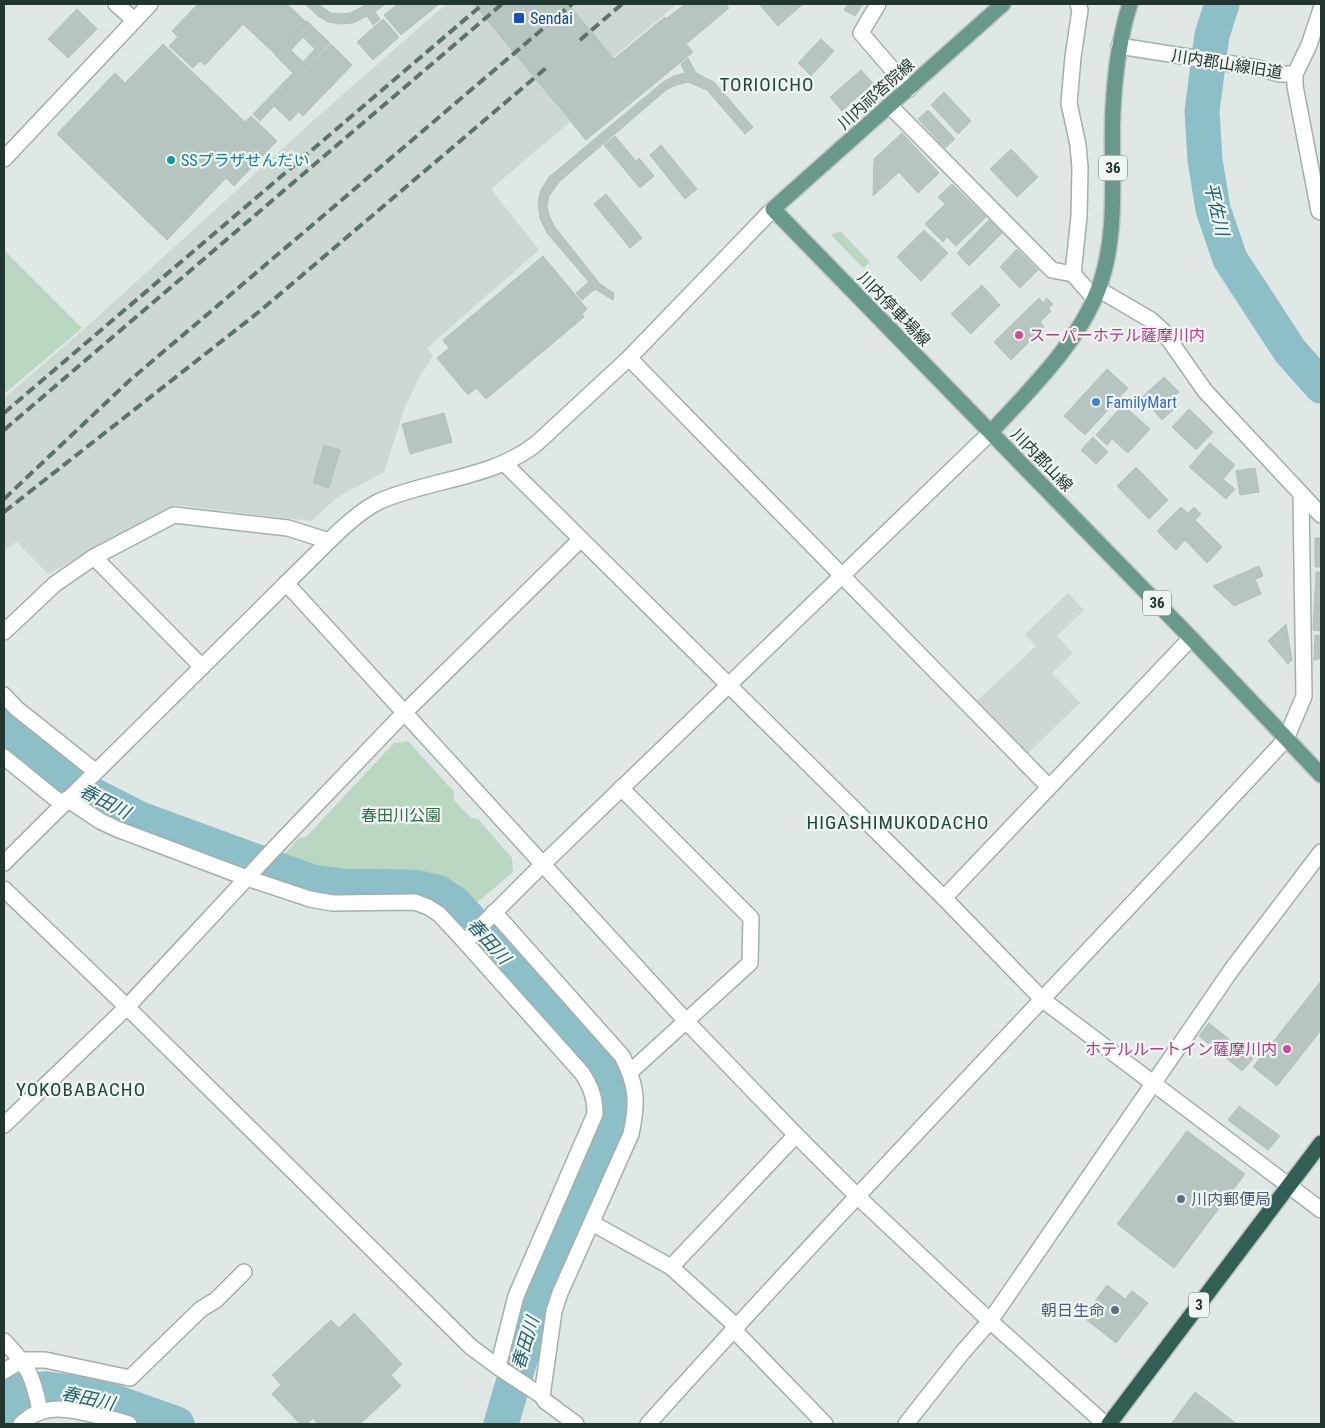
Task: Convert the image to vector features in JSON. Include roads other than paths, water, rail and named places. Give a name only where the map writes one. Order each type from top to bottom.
[{"type":"highway","name":"3","points":[[1109,1424],[1321,1142]]},
{"type":"main road","name":"川内祁答院線","points":[[773,209],[1003,4]]},
{"type":"main road","name":"川内郡山線","points":[[1130,4],[1119,46],[1113,109],[1112,225],[1106,258],[1096,294],[1067,345],[1029,392],[991,432],[1321,775]]},
{"type":"main road","name":"川内停車場線","points":[[773,209],[991,432]]},
{"type":"street","points":[[116,4],[134,20]]},
{"type":"street","points":[[4,159],[150,4]]},
{"type":"street","points":[[878,4],[860,33],[909,89]]},
{"type":"street","points":[[1073,274],[1079,216],[1080,168],[1078,144],[1069,103],[1080,10],[1078,4]]},
{"type":"street","name":"川内郡山線旧道","points":[[1119,46],[1258,68],[1280,74],[1294,74],[1309,45],[1321,9]]},
{"type":"street","points":[[1294,74],[1319,211],[1321,212]]},
{"type":"street","points":[[890,106],[1052,270],[1073,274],[1096,294],[1151,320],[1163,331],[1205,391],[1301,496],[1321,515]]},
{"type":"street","points":[[4,863],[93,773],[354,518],[378,502],[407,491],[478,473],[523,454],[628,358],[773,209]]},
{"type":"street","points":[[628,358],[1049,787]]},
{"type":"street","points":[[467,940],[621,788],[991,432]]},
{"type":"street","points":[[504,463],[944,898],[1043,1000],[1321,1210]]},
{"type":"street","points":[[648,1424],[857,1196],[1286,739],[1304,696],[1301,496]]},
{"type":"street","points":[[4,632],[55,584],[94,557],[174,516],[288,528],[329,541]]},
{"type":"street","points":[[4,1125],[127,1007],[404,713],[581,539]]},
{"type":"street","points":[[94,557],[202,668]]},
{"type":"street","points":[[286,583],[686,1021],[796,1135],[857,1196],[990,1321],[1105,1424]]},
{"type":"street","points":[[944,898],[1191,638]]},
{"type":"street","points":[[4,695],[16,708],[93,773]]},
{"type":"street","points":[[4,757],[67,800],[116,829],[250,875],[310,899],[332,903],[415,902],[428,907],[439,914],[467,940],[582,1073],[590,1086],[595,1100],[595,1114],[516,1296],[501,1369]]},
{"type":"street","points":[[621,788],[751,918],[750,963],[630,1072]]},
{"type":"street","points":[[906,1424],[990,1321],[1232,969],[1321,852]]},
{"type":"street","points":[[4,889],[127,1007],[471,1347],[537,1392],[545,1401],[576,1424]]},
{"type":"street","points":[[491,915],[622,1056],[630,1072],[636,1110],[632,1134],[560,1293],[554,1311],[537,1392]]},
{"type":"street","points":[[671,1267],[796,1135]]},
{"type":"street","points":[[592,1223],[671,1267],[735,1328],[825,1424]]},
{"type":"street","points":[[4,1371],[22,1360],[45,1360],[130,1378],[201,1309],[216,1300],[244,1272]]},
{"type":"street","points":[[4,1341],[22,1360],[32,1378],[39,1407]]},
{"type":"street","points":[[21,1424],[39,1407],[76,1410],[129,1424]]},
{"type":"waterway","name":"平佐川","points":[[1222,4],[1212,35],[1202,111],[1205,160],[1213,209],[1230,259],[1290,351],[1321,386]]},
{"type":"waterway","name":"春田川","points":[[4,722],[64,780],[140,819],[312,882],[343,886],[414,887],[437,892],[454,903],[580,1039],[605,1071],[612,1091],[616,1112],[552,1252],[501,1424]]},
{"type":"waterway","name":"春田川","points":[[4,1407],[18,1391],[47,1389],[95,1395],[177,1424]]},
{"type":"railway","points":[[4,413],[483,4]]},
{"type":"railway","points":[[4,430],[502,4]]},
{"type":"railway","points":[[4,499],[129,381],[572,4]]},
{"type":"railway","points":[[580,40],[622,4]]},
{"type":"railway","points":[[4,512],[260,311],[546,68]]},
{"type":"place","name":"Sendai","points":[[519,18]]},
{"type":"place","name":"SSプラザせんだい","points":[[171,160]]},
{"type":"place","name":"スーパーホテル薩摩川内","points":[[1019,335]]},
{"type":"place","name":"FamilyMart","points":[[1096,402]]},
{"type":"place","name":"ホテルルートイン薩摩川内","points":[[1287,1049]]},
{"type":"place","name":"川内郵便局","points":[[1181,1199]]},
{"type":"place","name":"朝日生命","points":[[1115,1310]]},
{"type":"district","name":"TORIOICHO","points":[[767,84]]},
{"type":"district","name":"HIGASHIMUKODACHO","points":[[898,822]]},
{"type":"district","name":"YOKOBABACHO","points":[[81,1089]]},
{"type":"park label","name":"春田川公園","points":[[401,815]]}]
